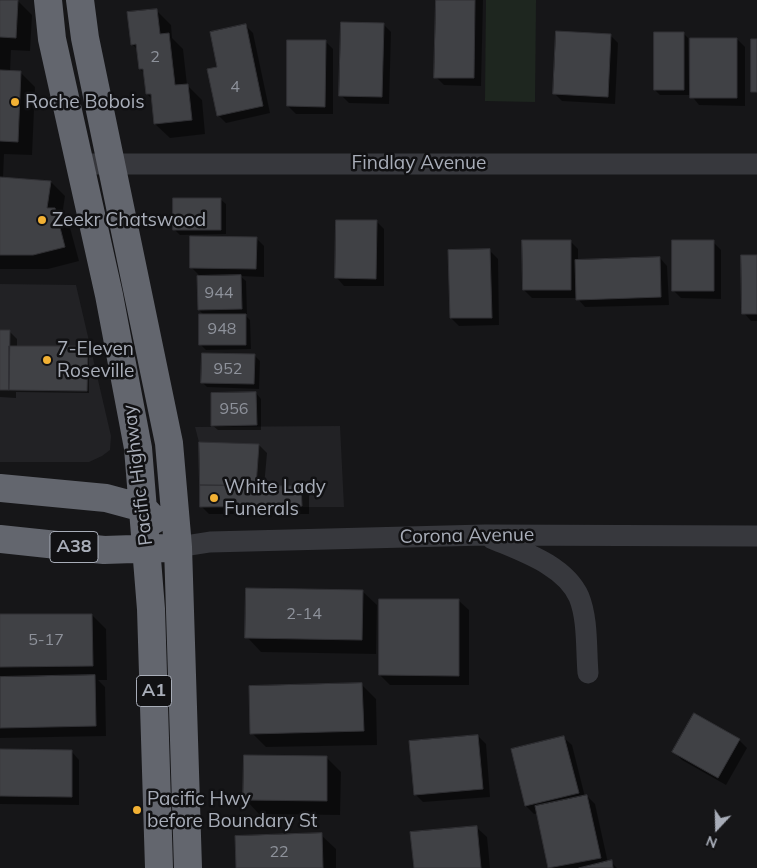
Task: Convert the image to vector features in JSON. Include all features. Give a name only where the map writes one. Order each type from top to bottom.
[{"type":"highway","name":"Pacific Highway","points":[[48,0],[52,39],[81,164],[133,415],[138,448],[151,609],[159,868]]},
{"type":"highway","name":"Pacific Highway","points":[[80,0],[85,38],[166,426],[178,548],[188,868]]},
{"type":"highway","points":[[0,488],[94,496],[143,508],[178,548]]},
{"type":"highway","name":"A38","points":[[0,539],[104,550],[178,548]]},
{"type":"street","name":"Findlay Avenue","points":[[81,164],[112,162],[757,164]]},
{"type":"street","name":"Corona Avenue","points":[[178,548],[210,542],[485,535],[757,536]]},
{"type":"street","points":[[485,535],[554,569],[569,581],[579,596],[583,610],[588,673]]},
{"type":"shaded area","points":[[486,0],[536,0],[535,102],[485,101]]},
{"type":"shaded area","name":"7-Eleven Roseville","points":[[0,284],[76,285],[111,436],[110,450],[102,456],[89,462],[0,462]]},
{"type":"shaded area","points":[[340,426],[344,507],[200,507],[200,446],[195,427]]},
{"type":"building","points":[[0,0],[18,0],[16,38],[0,37]]},
{"type":"building","points":[[436,0],[475,0],[474,78],[434,78]]},
{"type":"building","points":[[157,9],[160,34],[169,33],[175,85],[188,84],[192,120],[154,124],[151,94],[146,94],[143,69],[139,69],[136,44],[131,45],[127,12]]},
{"type":"building","points":[[341,22],[384,23],[382,97],[339,96]]},
{"type":"building","points":[[246,24],[263,106],[217,116],[207,69],[217,67],[210,32]]},
{"type":"building","points":[[556,31],[611,34],[608,97],[553,94]]},
{"type":"building","points":[[654,32],[684,32],[684,90],[654,90]]},
{"type":"building","points":[[690,38],[737,38],[737,98],[690,98]]},
{"type":"building","points":[[751,39],[757,39],[757,92],[751,92]]},
{"type":"building","points":[[287,40],[326,40],[325,107],[287,106]]},
{"type":"building","points":[[0,70],[21,71],[18,142],[0,141]]},
{"type":"building","points":[[0,177],[51,181],[47,208],[55,208],[65,247],[33,255],[0,255]]},
{"type":"building","points":[[173,198],[221,198],[221,230],[173,230]]},
{"type":"building","points":[[336,220],[377,220],[376,279],[335,278]]},
{"type":"building","points":[[190,236],[257,237],[256,269],[190,268]]},
{"type":"building","points":[[522,240],[571,240],[571,290],[523,290]]},
{"type":"building","points":[[672,240],[714,240],[714,291],[672,291]]},
{"type":"building","points":[[490,249],[492,318],[450,318],[448,250]]},
{"type":"building","points":[[741,255],[757,255],[757,314],[742,314]]},
{"type":"building","points":[[660,257],[661,297],[576,300],[575,260]]},
{"type":"building","points":[[241,275],[242,309],[198,310],[197,276]]},
{"type":"building","points":[[199,314],[246,314],[246,345],[199,345]]},
{"type":"building","points":[[0,330],[10,330],[9,390],[0,390]]},
{"type":"building","points":[[9,346],[88,346],[87,391],[9,390]]},
{"type":"building","points":[[202,353],[255,354],[254,384],[201,383]]},
{"type":"building","points":[[256,392],[257,425],[211,426],[211,393]]},
{"type":"building","points":[[199,442],[259,444],[256,486],[200,485]]},
{"type":"building","points":[[200,485],[301,486],[302,506],[200,507]]},
{"type":"building","points":[[246,588],[363,590],[362,640],[245,638]]},
{"type":"building","points":[[379,599],[459,599],[459,676],[379,675]]},
{"type":"building","points":[[0,614],[92,614],[93,666],[0,667]]},
{"type":"building","points":[[95,675],[96,726],[0,728],[0,677]]},
{"type":"building","points":[[362,683],[364,731],[250,734],[249,686]]},
{"type":"building","points":[[694,713],[740,739],[718,778],[672,752]]},
{"type":"building","points":[[478,735],[483,789],[414,795],[409,741]]},
{"type":"building","points":[[564,736],[579,793],[525,806],[511,749]]},
{"type":"building","points":[[0,749],[72,750],[72,797],[0,796]]},
{"type":"building","points":[[244,755],[327,756],[327,801],[243,800]]},
{"type":"building","points":[[587,795],[601,858],[548,868],[535,806]]},
{"type":"building","points":[[477,826],[481,868],[414,868],[410,832]]},
{"type":"building","points":[[322,833],[323,868],[236,868],[235,836]]},
{"type":"building","points":[[612,860],[613,868],[579,868]]},
{"type":"place","name":"Roche Bobois","points":[[15,102]]},
{"type":"place","name":"Zeekr Chatswood","points":[[42,220]]},
{"type":"place","name":"7-Eleven Roseville","points":[[47,360]]},
{"type":"place","name":"White Lady Funerals","points":[[214,498]]},
{"type":"place","name":"Pacific Hwy before Boundary St","points":[[137,810]]}]
